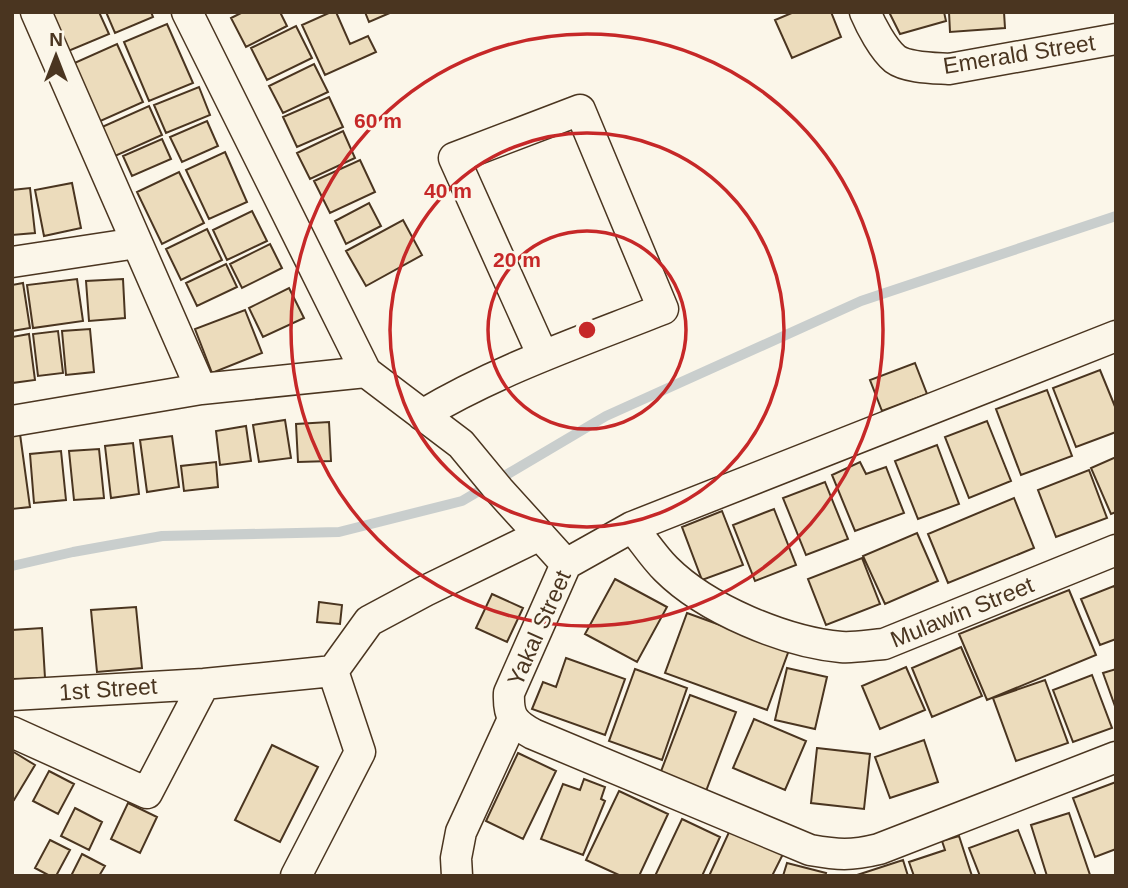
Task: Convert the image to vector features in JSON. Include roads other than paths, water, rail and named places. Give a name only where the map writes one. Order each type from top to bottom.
[{"type":"street","points":[[36,12],[201,389]]},
{"type":"street","points":[[187,12],[366,372],[461,444],[566,564]]},
{"type":"street","name":"Emerald Street","points":[[865,12],[871,27],[896,60],[924,68],[949,69],[1116,39]]},
{"type":"street","points":[[422,415],[451,397],[543,356],[663,309],[580,110],[454,158],[543,356]]},
{"type":"street","points":[[12,262],[138,243]]},
{"type":"street","name":"Yakal Street","points":[[1116,336],[632,527],[566,564],[509,693],[513,719],[522,728],[810,850],[834,854],[855,855],[879,849],[1116,757]]},
{"type":"street","points":[[12,421],[201,389],[366,372]]},
{"type":"street","name":"Mulawin Street","points":[[632,527],[666,569],[695,593],[732,614],[806,642],[844,647],[884,644],[1116,550]]},
{"type":"street","points":[[296,876],[360,752],[333,671],[369,621],[540,535]]},
{"type":"street","name":"1st Street","points":[[12,695],[204,684],[333,671]]},
{"type":"street","name":"1st Street","points":[[12,732],[147,793],[204,684]]},
{"type":"street","points":[[457,876],[456,858],[461,832],[513,719]]},
{"type":"waterway","points":[[12,566],[162,536],[339,532],[462,501],[606,416],[861,301],[1116,216]]}]
